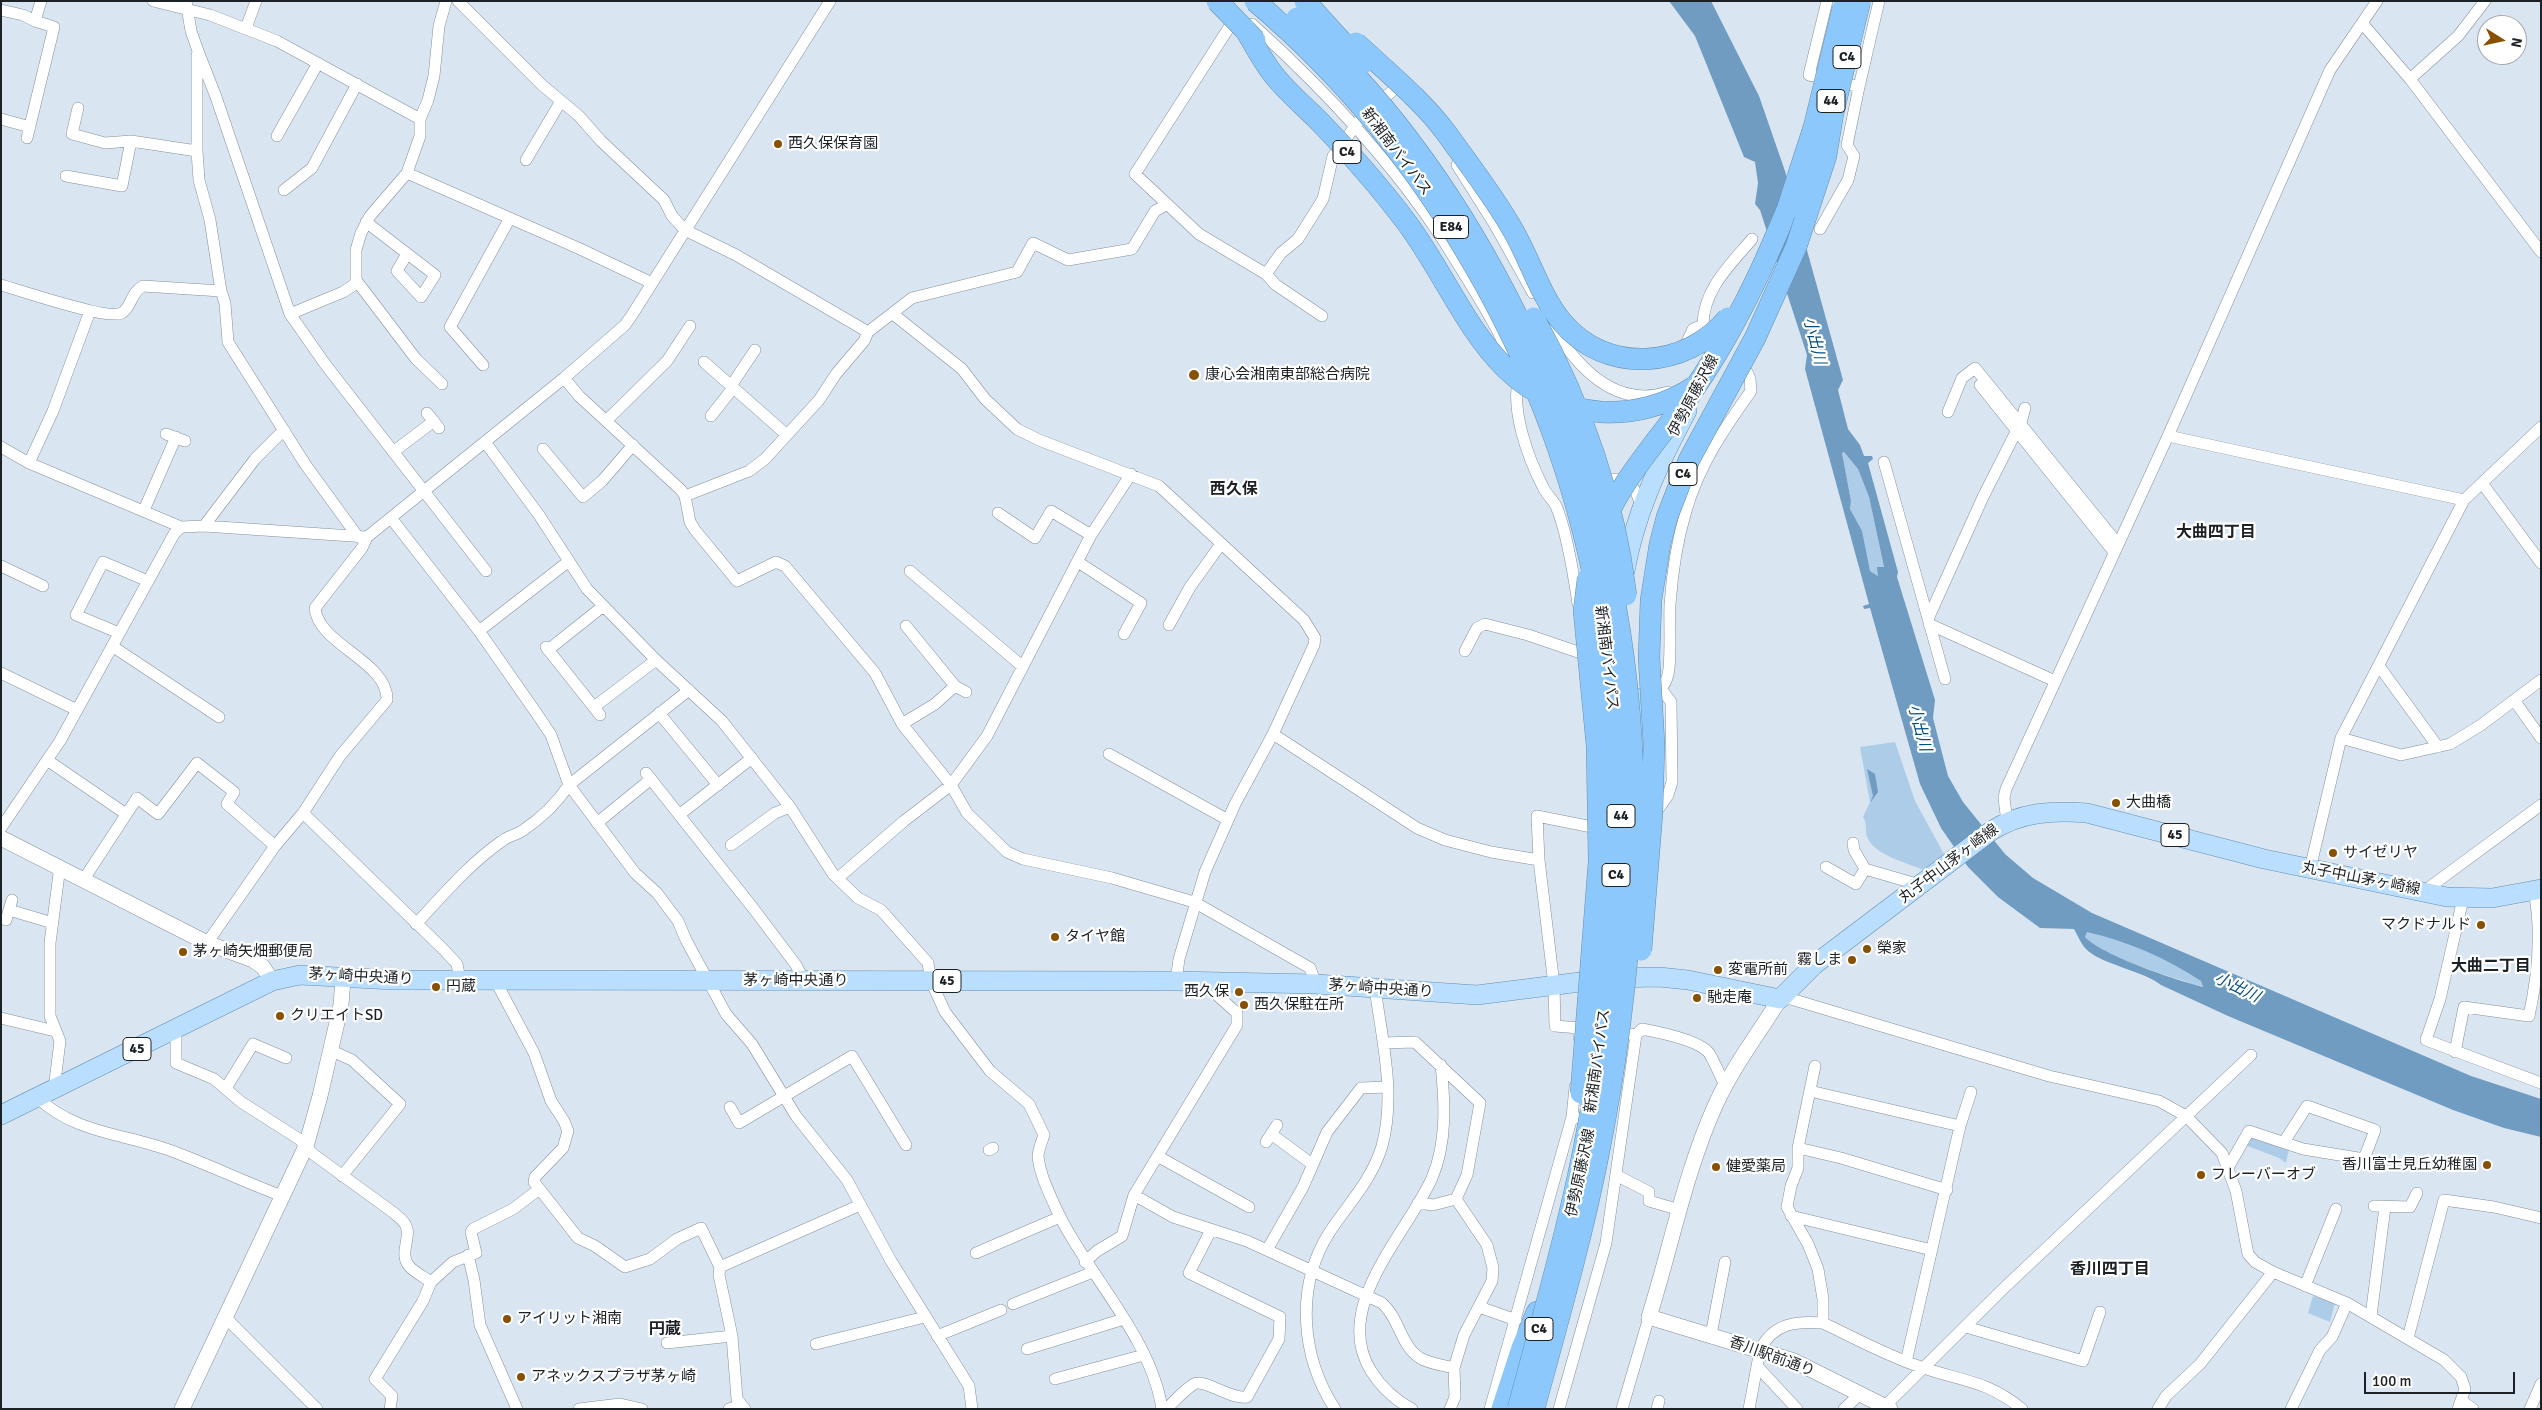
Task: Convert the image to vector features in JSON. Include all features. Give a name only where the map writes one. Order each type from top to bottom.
[{"type":"highway","points":[[1217,1],[1246,14],[1419,221],[1490,333],[1524,400],[1556,482],[1580,557],[1617,730]]},
{"type":"highway","name":"新湘南バイパス","points":[[1278,1],[1322,41],[1383,108],[1436,177],[1470,227],[1528,336],[1556,400],[1581,497],[1606,650],[1616,772],[1616,862],[1611,954],[1602,1043],[1566,1251],[1512,1404]]},
{"type":"highway","points":[[1304,1],[1364,66],[1462,190],[1480,217],[1563,375],[1597,462],[1614,521],[1622,562],[1639,702],[1638,832]]},
{"type":"highway","name":"C4","points":[[1313,1],[1446,132],[1514,231],[1537,282],[1557,316],[1580,339],[1599,350],[1618,356],[1642,360],[1668,357],[1695,347],[1721,326],[1732,314],[1764,241],[1807,153],[1845,1]]},
{"type":"highway","name":"C4","points":[[1552,1341],[1566,1307],[1600,1185],[1622,1087],[1634,1015],[1652,814],[1654,744],[1649,658],[1651,600],[1660,544],[1667,517],[1689,460],[1755,338],[1796,247],[1823,165],[1860,1]]},
{"type":"highway","name":"C4","points":[[1246,14],[1273,74],[1346,151],[1407,223],[1470,325],[1493,356],[1508,372],[1531,390],[1559,404],[1589,410],[1634,410],[1674,398],[1692,389],[1715,371],[1733,350],[1751,325],[1781,262],[1801,213],[1833,114]]},
{"type":"highway","name":"新湘南バイパス","points":[[1246,14],[1298,38],[1345,87],[1399,152],[1450,224],[1497,309],[1524,363],[1581,497],[1610,581],[1626,674],[1632,792],[1632,863],[1624,983],[1604,1124],[1577,1252],[1552,1341],[1543,1407]]},
{"type":"highway","name":"C4","points":[[1566,1251],[1599,861],[1597,746],[1584,611],[1589,570],[1602,529],[1622,489],[1710,364],[1752,289],[1764,241]]},
{"type":"highway","points":[[1543,1407],[1566,1251]]},
{"type":"main road","name":"44","points":[[1764,241],[1797,162],[1813,108],[1839,1]]},
{"type":"main road","name":"伊勢原藤沢線","points":[[1639,702],[1646,602],[1655,546],[1672,488],[1696,436],[1750,338],[1773,289],[1807,200],[1855,1]]},
{"type":"main road","name":"伊勢原藤沢線","points":[[1566,1251],[1599,1132],[1616,1032],[1621,804],[1615,659],[1619,604],[1629,545],[1641,507],[1666,450],[1735,318],[1764,241]]},
{"type":"main road","name":"丸子中山茅ヶ崎線","points":[[1780,999],[1814,966],[2004,823],[2039,813],[2087,813],[2310,869],[2463,899],[2492,898],[2537,890]]},
{"type":"main road","name":"伊勢原藤沢線","points":[[1566,1251],[1593,1120],[1617,978],[1632,908],[1638,832]]},
{"type":"main road","name":"茅ヶ崎中央通り","points":[[1,1116],[272,981],[300,975],[343,979],[460,980],[1176,981],[1316,984],[1477,995],[1617,978]]},
{"type":"main road","name":"45","points":[[1617,978],[1659,977],[1688,980],[1780,999]]},
{"type":"street","points":[[35,21],[41,1]]},
{"type":"street","points":[[154,1],[187,6],[246,28],[318,63],[420,119]]},
{"type":"street","points":[[246,28],[256,1]]},
{"type":"street","points":[[442,384],[416,359],[357,283],[356,250],[366,222],[407,173],[420,136],[420,119],[428,100],[434,76],[439,26],[446,1]]},
{"type":"street","points":[[458,1],[542,85],[664,200],[672,216],[685,230],[809,296],[868,332]]},
{"type":"street","points":[[1,448],[29,463],[181,527],[204,526],[362,537],[391,518],[564,378],[625,326],[830,1]]},
{"type":"street","points":[[1226,1],[1246,14],[1322,91],[1412,195],[1477,296],[1519,375],[1542,388],[1576,476],[1581,481],[1589,482],[1619,479],[1632,486],[1639,494],[1641,507]]},
{"type":"street","points":[[1313,1],[1398,86],[1460,168],[1561,341],[1585,370],[1610,388],[1626,393],[1660,394],[1677,389],[1713,361]]},
{"type":"street","points":[[1814,76],[1809,75],[1827,1]]},
{"type":"street","points":[[1820,229],[1848,180],[1854,156],[1847,146],[1856,86],[1879,1]]},
{"type":"street","points":[[2004,823],[2006,789],[2168,436],[2330,70],[2377,1]]},
{"type":"street","points":[[2410,79],[2458,36],[2485,1]]},
{"type":"street","points":[[187,6],[198,51],[220,106],[290,314],[325,364],[486,571]]},
{"type":"street","points":[[1,10],[54,26],[28,132],[1,119]]},
{"type":"street","points":[[1246,14],[1135,174],[1199,234],[1266,274],[1276,285],[1322,316]]},
{"type":"street","points":[[2362,23],[2410,79],[2541,252]]},
{"type":"street","points":[[198,51],[197,151],[199,180],[210,220],[221,291],[225,304],[228,342],[231,350],[254,380],[305,464],[362,537],[362,548],[315,608],[316,616],[323,628],[374,674],[385,688],[387,700],[340,756],[303,813],[275,846],[208,944]]},
{"type":"street","points":[[277,136],[318,63]]},
{"type":"street","points":[[284,190],[312,168],[357,84]]},
{"type":"street","points":[[1266,274],[1280,253],[1298,239],[1324,199],[1333,156],[1353,126],[1398,86]]},
{"type":"street","points":[[526,160],[561,101]]},
{"type":"street","points":[[78,108],[72,134],[105,143],[131,141],[197,151]]},
{"type":"street","points":[[66,176],[122,186],[131,141]]},
{"type":"street","points":[[407,173],[652,283]]},
{"type":"street","points":[[685,496],[749,472],[819,400],[868,332],[912,298],[1017,272],[1033,243],[1068,260],[1132,249],[1155,211],[1166,205]]},
{"type":"street","points":[[483,365],[450,327],[510,218]]},
{"type":"street","points":[[366,222],[407,254]]},
{"type":"street","points":[[1550,323],[1585,350],[1612,362],[1643,369],[1664,365],[1684,349],[1693,329],[1706,327],[1706,301],[1717,281],[1764,241]]},
{"type":"street","points":[[1477,296],[1521,272]]},
{"type":"street","points":[[290,314],[343,292],[357,283]]},
{"type":"street","points":[[1,285],[90,311],[114,316],[121,314],[127,308],[136,290],[143,286],[221,291]]},
{"type":"street","points":[[29,463],[53,411],[90,311]]},
{"type":"street","points":[[893,314],[962,369],[985,399],[1017,429],[1039,440],[1159,486],[1304,620],[1315,638],[1273,734],[1228,820],[1205,872],[1194,902],[1176,981]]},
{"type":"street","points":[[606,421],[667,361],[690,326]]},
{"type":"street","points":[[711,416],[755,350]]},
{"type":"street","points":[[704,362],[787,435]]},
{"type":"street","points":[[1948,412],[1962,378],[1975,368],[2018,426],[2116,548]]},
{"type":"street","points":[[1639,702],[1662,690],[1668,676],[1670,603],[1677,548],[1686,512],[1699,473],[1725,427],[1751,390],[1747,372]]},
{"type":"street","points":[[1519,375],[1516,409],[1520,425],[1543,488],[1556,506],[1574,574],[1595,737],[1598,858],[1620,861]]},
{"type":"street","points":[[564,378],[579,396],[685,496],[690,522],[737,581],[776,562],[785,566],[875,673],[902,724],[930,762],[951,785],[967,813],[1007,852],[1022,859],[1112,878],[1194,902],[1310,968],[1316,984]]},
{"type":"street","points":[[1928,621],[2025,408]]},
{"type":"street","points":[[393,452],[434,420]]},
{"type":"street","points":[[2310,869],[2341,738],[2464,500],[2541,427]]},
{"type":"street","points":[[204,526],[255,459],[284,430]]},
{"type":"street","points":[[1696,436],[1699,473]]},
{"type":"street","points":[[2168,436],[2464,500]]},
{"type":"street","points":[[144,510],[176,437]]},
{"type":"street","points":[[484,442],[539,515],[587,590],[656,660],[722,721],[790,807],[838,878],[858,898],[881,910],[928,963],[931,981],[945,1012],[990,1071],[1028,1104],[1044,1134],[1038,1155],[1042,1178],[1060,1217],[1085,1262],[1124,1319],[1144,1355],[1158,1385],[1162,1409]]},
{"type":"street","points":[[544,450],[583,497],[602,482],[633,445]]},
{"type":"street","points":[[1884,462],[1945,679]]},
{"type":"street","points":[[838,878],[904,821],[951,785],[988,736],[1022,666],[1091,535],[1130,474]]},
{"type":"street","points":[[2482,483],[2541,563]]},
{"type":"street","points":[[998,513],[1034,538],[1052,511],[1091,535]]},
{"type":"street","points":[[391,518],[479,631],[551,735],[569,785],[635,873],[667,905],[678,920],[686,940],[726,1014],[752,1044],[796,1116],[847,1180],[925,1317],[969,1386],[972,1409]]},
{"type":"street","points":[[1,828],[47,760],[77,710],[174,534],[181,527]]},
{"type":"street","points":[[1169,625],[1190,587],[1222,544]]},
{"type":"street","points":[[479,631],[569,561]]},
{"type":"street","points":[[119,633],[76,615],[103,562],[148,581]]},
{"type":"street","points":[[1078,562],[1141,603],[1124,634]]},
{"type":"street","points":[[1,566],[43,586]]},
{"type":"street","points":[[910,571],[1022,666]]},
{"type":"street","points":[[602,606],[547,649],[597,711],[656,660]]},
{"type":"street","points":[[1928,621],[2055,681]]},
{"type":"street","points":[[1465,651],[1477,628],[1485,624],[1528,635],[1584,654]]},
{"type":"street","points":[[906,626],[955,686],[966,692]]},
{"type":"street","points":[[112,646],[219,718]]},
{"type":"street","points":[[2378,666],[2438,746]]},
{"type":"street","points":[[1,673],[77,710]]},
{"type":"street","points":[[2341,738],[2401,755],[2450,744],[2541,680]]},
{"type":"street","points":[[902,724],[935,704],[955,686]]},
{"type":"street","points":[[416,924],[454,883],[483,856],[502,840],[522,831],[555,804],[569,785],[689,690]]},
{"type":"street","points":[[1659,808],[1668,795],[1672,782],[1671,702],[1662,690]]},
{"type":"street","points":[[2514,700],[2541,738]]},
{"type":"street","points":[[659,713],[718,785]]},
{"type":"street","points":[[1273,734],[1417,828],[1445,840],[1491,852],[1538,860]]},
{"type":"street","points":[[1649,926],[1663,745],[1662,734],[1659,734]]},
{"type":"street","points":[[1109,754],[1228,820]]},
{"type":"street","points":[[679,815],[752,758]]},
{"type":"street","points":[[47,760],[126,814]]},
{"type":"street","points":[[84,879],[137,798],[158,814],[197,763],[234,792],[227,804],[275,846]]},
{"type":"street","points":[[597,823],[649,776],[796,965],[804,981]]},
{"type":"street","points":[[2423,892],[2541,805]]},
{"type":"street","points":[[731,845],[776,813],[790,807]]},
{"type":"street","points":[[303,813],[457,964],[460,980]]},
{"type":"street","points":[[1490,1409],[1572,1118],[1580,1032],[1575,1026],[1555,1026],[1554,985],[1538,860],[1537,816],[1597,828]]},
{"type":"street","points":[[1,838],[60,866],[208,944],[253,960],[263,968],[272,981]]},
{"type":"street","points":[[1853,843],[1854,850],[1865,869],[1920,885]]},
{"type":"street","points":[[60,866],[53,923],[50,1016],[60,1041],[46,1094],[47,1108],[70,1122],[172,1151],[282,1196]]},
{"type":"street","points":[[1835,868],[1856,884],[1865,869]]},
{"type":"street","points":[[2455,1052],[2464,1007],[2529,1016],[2538,960],[2539,913],[2537,890]]},
{"type":"street","points":[[2463,899],[2440,999],[2426,1040],[2541,1083]]},
{"type":"street","points":[[1632,908],[1651,910]]},
{"type":"street","points":[[9,910],[53,923]]},
{"type":"street","points":[[182,1409],[306,1146],[341,1005],[343,979]]},
{"type":"street","points":[[495,980],[534,1053],[551,1101],[568,1131],[563,1148],[535,1176],[534,1182],[538,1190],[578,1238],[595,1246],[625,1267],[650,1258],[677,1239],[701,1228],[720,1267],[719,1275],[732,1336],[738,1399],[743,1407],[729,1409]]},
{"type":"street","points":[[1085,1262],[1122,1236],[1134,1195],[1159,1156],[1190,1099],[1237,1025],[1238,1019],[1235,1010],[1218,996],[1213,982]]},
{"type":"street","points":[[1335,1409],[1321,1385],[1307,1339],[1308,1294],[1319,1252],[1374,1168],[1387,1127],[1387,1087],[1375,988]]},
{"type":"street","points":[[1622,1409],[1701,1141],[1725,1086],[1780,999],[1791,999],[2049,1076],[2159,1101],[2186,1116],[2217,1147],[2229,1166],[2236,1191],[2248,1254],[2255,1262],[2273,1272],[2347,1303],[2444,1360],[2461,1377],[2465,1389],[2460,1405],[2473,1409]]},
{"type":"street","points":[[1,1018],[55,1031]]},
{"type":"street","points":[[1543,1407],[1606,1243],[1636,1035],[1642,1028],[1700,1046],[1708,1052],[1725,1086]]},
{"type":"street","points":[[176,1030],[176,1063],[214,1079],[241,1102],[299,1139],[342,1176],[405,1223],[408,1230],[404,1253],[406,1260],[409,1266],[431,1282]]},
{"type":"street","points":[[1616,1032],[1636,1035]]},
{"type":"street","points":[[1383,1043],[1415,1042],[1480,1103],[1467,1175],[1456,1199]]},
{"type":"street","points":[[226,1088],[253,1044],[286,1058]]},
{"type":"street","points":[[330,1050],[352,1060],[400,1104],[342,1176]]},
{"type":"street","points":[[1887,1407],[1922,1368],[2251,1055]]},
{"type":"street","points":[[730,1107],[739,1123],[852,1056],[906,1145]]},
{"type":"street","points":[[1412,1409],[1400,1403],[1378,1382],[1366,1362],[1360,1342],[1361,1309],[1366,1296],[1433,1177],[1441,1145],[1445,1106],[1441,1066]]},
{"type":"street","points":[[1814,1066],[1798,1148],[1798,1168],[1791,1186],[1787,1207],[1808,1244],[1818,1270],[1823,1299],[1823,1323]]},
{"type":"street","points":[[1267,1250],[1303,1187],[1327,1132],[1361,1088],[1387,1087]]},
{"type":"street","points":[[1810,1091],[1960,1126]]},
{"type":"street","points":[[1906,1362],[1960,1126],[1971,1092]]},
{"type":"street","points":[[2229,1166],[2249,1131],[2303,1148],[2364,1159],[2375,1130],[2307,1106],[2284,1142]]},
{"type":"street","points":[[1572,1118],[1593,1120]]},
{"type":"street","points":[[1271,1134],[1312,1164]]},
{"type":"street","points":[[1798,1148],[1859,1163],[1946,1190]]},
{"type":"street","points":[[1159,1156],[1249,1207]]},
{"type":"street","points":[[1616,1175],[1650,1192],[1649,1201],[1680,1210]]},
{"type":"street","points":[[390,1409],[392,1396],[375,1378],[423,1301],[431,1282],[444,1269],[468,1255],[476,1253],[471,1232],[473,1229],[512,1209],[538,1190]]},
{"type":"street","points":[[2371,1316],[2375,1294],[2380,1206],[2410,1207],[2416,1193]]},
{"type":"street","points":[[1134,1195],[1173,1217],[1267,1250],[1382,1303],[1391,1312],[1404,1341],[1415,1354],[1429,1362],[1454,1368]]},
{"type":"street","points":[[1418,1203],[1433,1205],[1456,1199]]},
{"type":"street","points":[[1450,1409],[1454,1397],[1454,1368],[1464,1335],[1492,1281],[1493,1268],[1486,1245],[1456,1199]]},
{"type":"street","points":[[2408,1338],[2444,1200],[2494,1207],[2541,1218]]},
{"type":"street","points":[[720,1267],[860,1204]]},
{"type":"street","points":[[2305,1286],[2336,1209]]},
{"type":"street","points":[[1791,1216],[1932,1250]]},
{"type":"street","points":[[976,1253],[1060,1217]]},
{"type":"street","points":[[1166,1409],[1195,1383],[1201,1382],[1234,1397],[1247,1397],[1279,1339],[1280,1317],[1189,1273],[1211,1230]]},
{"type":"street","points":[[468,1255],[474,1280],[480,1325],[493,1359],[517,1409]]},
{"type":"street","points":[[1711,1335],[1725,1262]]},
{"type":"street","points":[[1013,1304],[1093,1272]]},
{"type":"street","points":[[2158,1409],[2166,1396],[2200,1364],[2273,1272]]},
{"type":"street","points":[[2291,1409],[2320,1350],[2332,1337],[2347,1303]]},
{"type":"street","points":[[1479,1307],[1516,1320]]},
{"type":"street","points":[[937,1336],[1001,1310]]},
{"type":"street","points":[[1966,1327],[2083,1361],[2100,1312]]},
{"type":"street","points":[[225,1317],[317,1409]]},
{"type":"street","points":[[816,1344],[925,1317]]},
{"type":"street","name":"香川駅前通り","points":[[1649,1317],[1794,1361],[1887,1407]]},
{"type":"street","points":[[1027,1349],[1124,1319]]},
{"type":"street","points":[[1749,1409],[1760,1350],[1764,1341],[1775,1330],[1789,1323],[1823,1323],[1906,1362],[1922,1368],[1972,1380],[2006,1395],[2022,1409]]},
{"type":"street","points":[[667,1343],[732,1336]]},
{"type":"street","points":[[1055,1379],[1144,1355]]},
{"type":"street","points":[[1757,1366],[1797,1409]]},
{"type":"street","points":[[2530,1409],[2541,1384]]},
{"type":"street","points":[[1844,1409],[1860,1394]]},
{"type":"street","points":[[579,1409],[620,1404],[642,1409]]},
{"type":"shaded area","points":[[1844,452],[1858,469],[1869,497],[1884,568],[1878,576],[1870,571],[1850,509],[1851,501],[1842,453]]},
{"type":"shaded area","points":[[1895,742],[1915,801],[1944,854],[1923,870],[1892,858],[1878,850],[1872,845],[1866,834],[1863,817],[1870,802],[1860,747]]},
{"type":"shaded area","points":[[2087,931],[2131,945],[2160,958],[2201,981],[2203,987],[2108,953],[2085,937]]},
{"type":"shaded area","points":[[2250,1137],[2289,1149],[2286,1163],[2279,1158],[2245,1145]]},
{"type":"shaded area","points":[[2313,1296],[2335,1303],[2330,1322],[2308,1313]]},
{"type":"water","name":"小出川","points":[[1669,1],[1711,1],[1759,96],[1785,171],[1843,380],[1838,390],[1848,429],[1860,445],[1864,456],[1872,456],[1873,459],[1868,463],[1898,572],[1897,577],[1935,700],[1933,718],[1948,776],[1963,802],[2005,854],[2033,878],[2092,913],[2471,1076],[2541,1099],[2541,1137],[2504,1128],[2453,1110],[2228,1016],[2153,980],[2101,959],[2086,949],[2074,929],[2040,928],[1998,897],[1968,867],[1941,828],[1920,784],[1870,608],[1864,609],[1863,606],[1869,604],[1805,369],[1807,355],[1760,210],[1755,204],[1758,183],[1755,162],[1744,157],[1695,36]],"holes":[[[1844,452],[1858,469],[1869,497],[1884,567],[1877,567],[1878,576],[1870,571],[1862,531],[1850,509],[1851,501],[1842,453]],[[2087,932],[2117,940],[2160,958],[2201,981],[2203,987],[2159,973],[2107,952],[2085,937]]]},
{"type":"water","points":[[1867,769],[1875,774],[1878,792],[1870,803],[1873,796]]},
{"type":"place","name":"西久保保育園","points":[[778,144]]},
{"type":"place","name":"康心会湘南東部総合病院","points":[[1194,375]]},
{"type":"place","name":"大曲橋","points":[[2116,803]]},
{"type":"place","name":"サイゼリヤ","points":[[2333,853]]},
{"type":"place","name":"マクドナルド","points":[[2481,925]]},
{"type":"place","name":"タイヤ館","points":[[1055,937]]},
{"type":"place","name":"榮家","points":[[1867,949]]},
{"type":"place","name":"茅ヶ崎矢畑郵便局","points":[[183,952]]},
{"type":"place","name":"霧しま","points":[[1852,960]]},
{"type":"place","name":"変電所前","points":[[1718,970]]},
{"type":"place","name":"円蔵","points":[[436,987]]},
{"type":"place","name":"西久保","points":[[1239,992]]},
{"type":"place","name":"馳走庵","points":[[1697,998]]},
{"type":"place","name":"西久保駐在所","points":[[1244,1005]]},
{"type":"place","name":"クリエイトSD","points":[[280,1016]]},
{"type":"place","name":"香川富士見丘幼稚園","points":[[2487,1165]]},
{"type":"place","name":"健愛薬局","points":[[1716,1167]]},
{"type":"place","name":"フレーバーオブ","points":[[2201,1175]]},
{"type":"place","name":"アイリット湘南","points":[[507,1319]]},
{"type":"place","name":"アネックスプラザ茅ヶ崎","points":[[521,1377]]},
{"type":"district","name":"西久保","points":[[1234,490]]},
{"type":"district","name":"大曲四丁目","points":[[2216,533]]},
{"type":"district","name":"大曲二丁目","points":[[2491,967]]},
{"type":"district","name":"香川四丁目","points":[[2110,1270]]},
{"type":"district","name":"円蔵","points":[[665,1330]]}]
